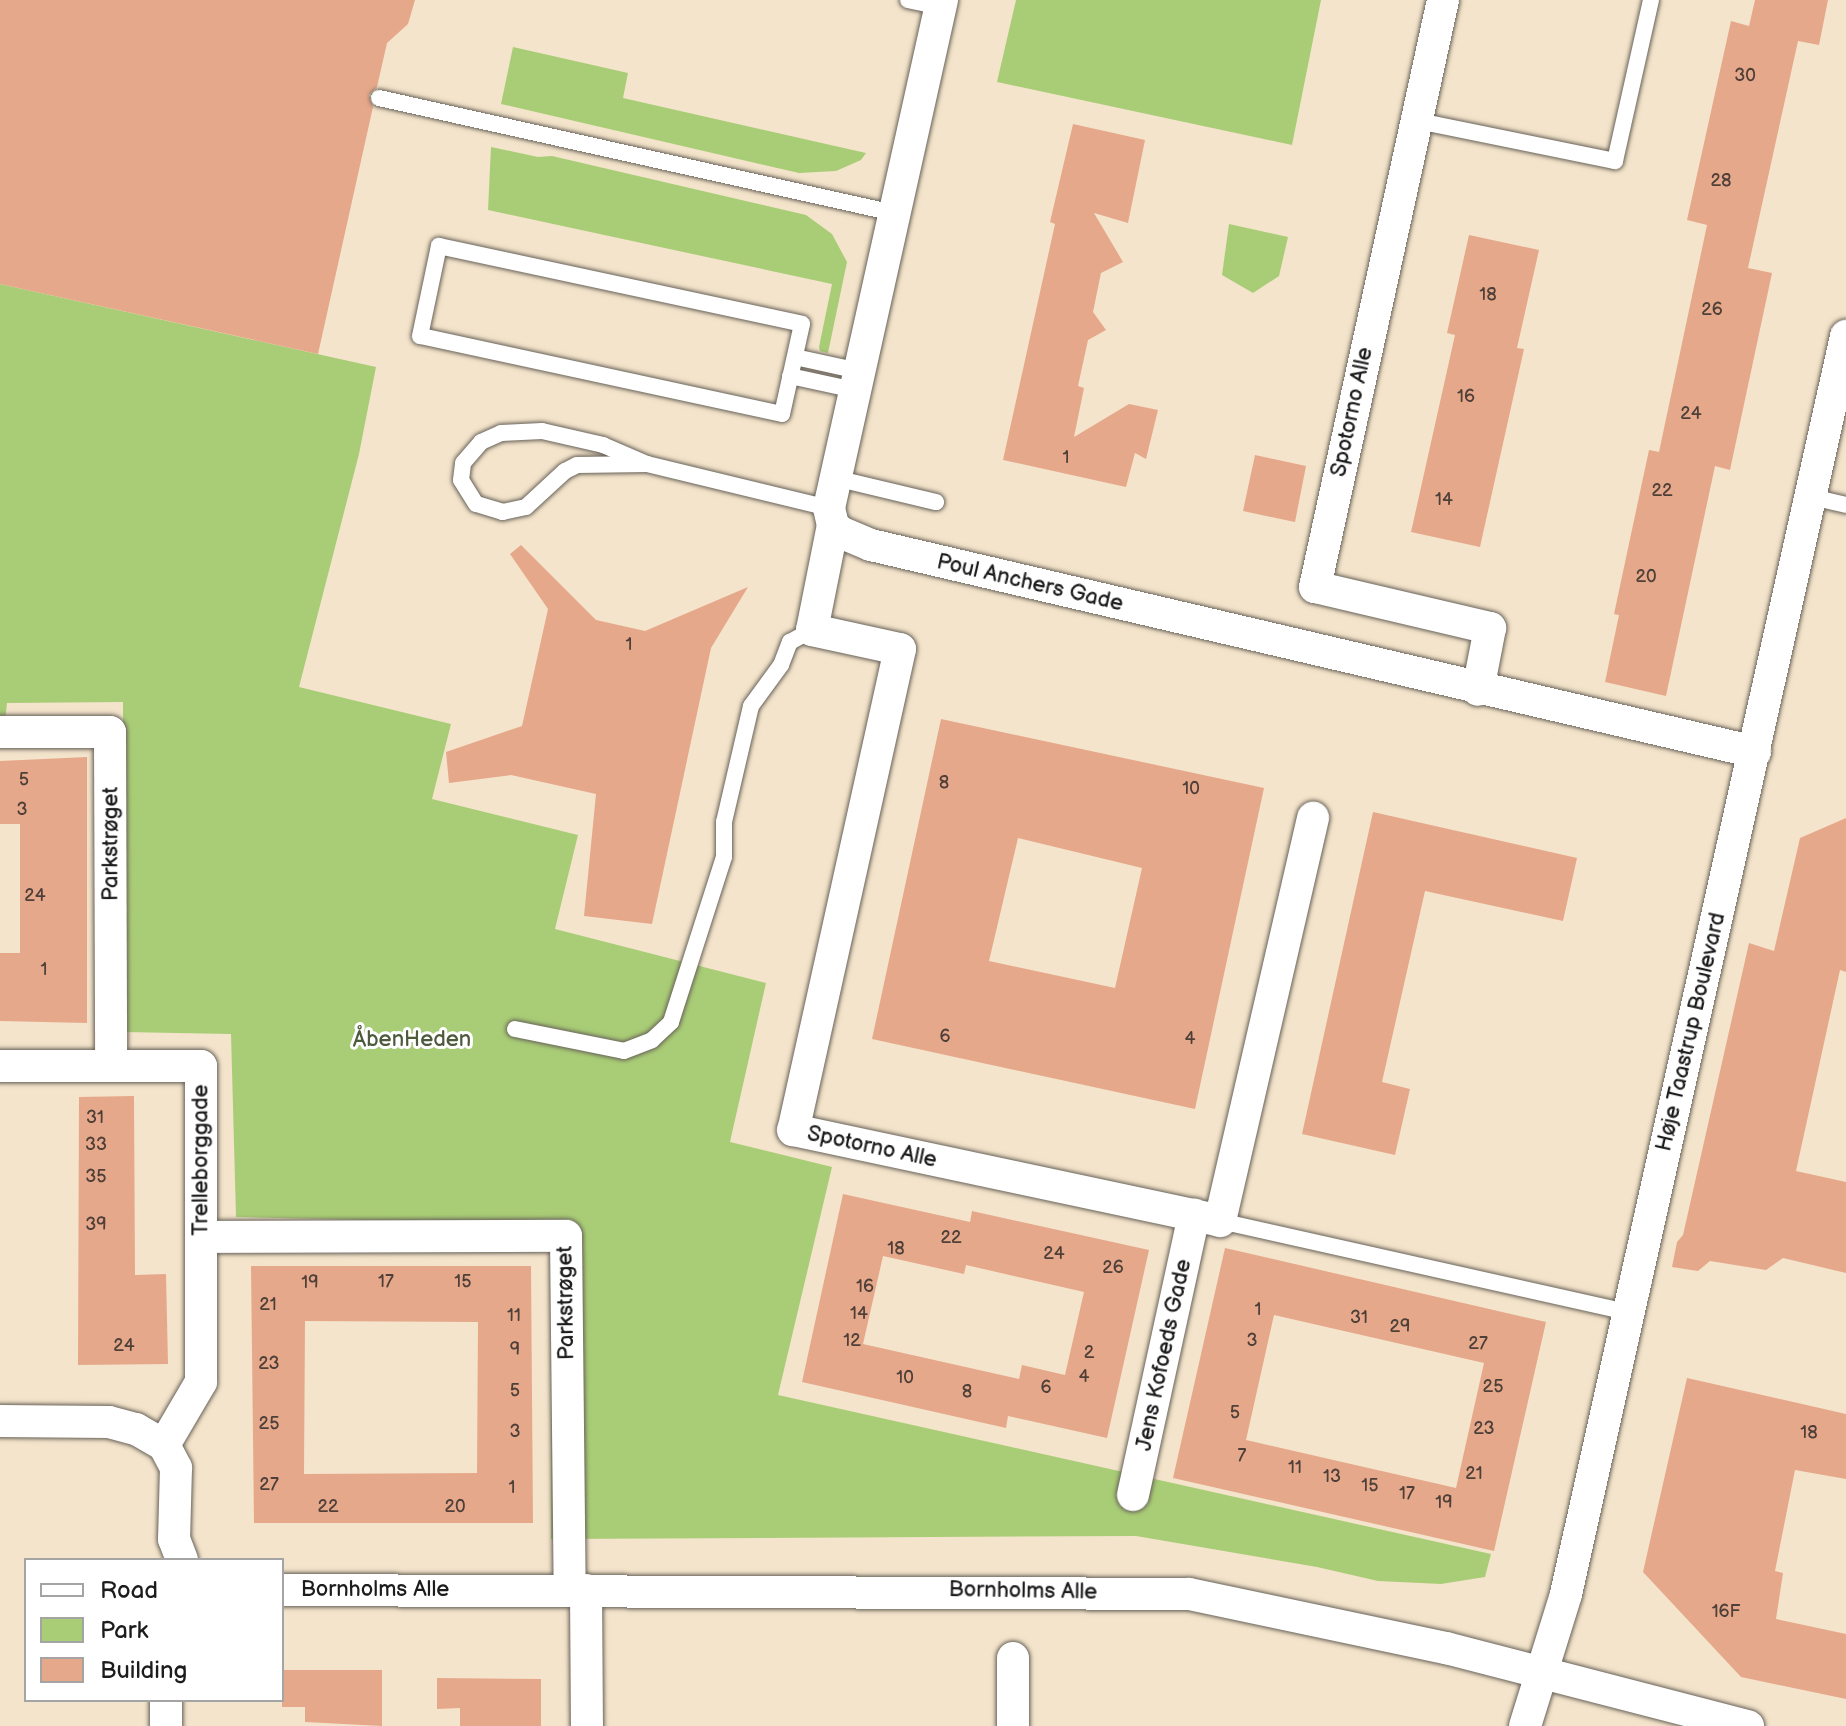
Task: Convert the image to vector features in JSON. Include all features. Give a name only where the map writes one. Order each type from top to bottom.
[{"type":"street","name":"Spotorno Alle","points":[[1443,0],[1315,587],[1490,628],[1478,690]]},
{"type":"street","points":[[812,630],[832,503],[857,381],[941,4]]},
{"type":"street","name":"Høje Taastrup Boulevard","points":[[1525,1726],[1566,1594],[1846,336]]},
{"type":"street","name":"Poul Anchers Gade","points":[[832,503],[849,538],[871,545],[1478,690],[1755,752]]},
{"type":"street","name":"Spotorno Alle","points":[[812,630],[900,649],[793,1130],[1207,1218]]},
{"type":"street","name":"Parkstrøget","points":[[0,732],[110,732],[111,1066]]},
{"type":"street","points":[[1207,1218],[1313,818]]},
{"type":"street","name":"Trelleborggade","points":[[0,1066],[201,1066],[201,1382],[164,1445]]},
{"type":"street","name":"Jens Kofoeds Gade","points":[[1133,1495],[1207,1218]]},
{"type":"street","name":"Parkstrøget","points":[[201,1237],[566,1236],[578,1590]]},
{"type":"street","points":[[0,1421],[109,1422],[136,1429],[164,1445],[176,1468],[174,1539],[181,1558]]},
{"type":"street","name":"Bornholms Alle","points":[[284,1590],[1189,1594],[1411,1640],[1748,1726]]},
{"type":"street","points":[[578,1590],[587,1726]]},
{"type":"street","points":[[1013,1658],[1013,1726]]},
{"type":"street","points":[[166,1702],[166,1726]]},
{"type":"lane","points":[[908,0],[941,4]]},
{"type":"lane","points":[[1418,121],[1615,161],[1651,0]]},
{"type":"lane","points":[[379,98],[894,213]]},
{"type":"lane","points":[[439,246],[802,324],[790,376],[782,414],[420,336],[439,246]]},
{"type":"lane","points":[[795,357],[857,381]]},
{"type":"lane","points":[[790,376],[857,381]]},
{"type":"lane","points":[[647,464],[577,465],[565,471],[526,507],[503,512],[476,504],[461,480],[463,463],[474,447],[501,433],[542,431],[603,445],[647,464],[832,503],[936,502]]},
{"type":"lane","points":[[1812,497],[1846,505]]},
{"type":"lane","points":[[515,1029],[624,1051],[652,1040],[671,1022],[724,857],[724,822],[751,706],[781,665],[790,642],[812,630]]},
{"type":"lane","points":[[1207,1218],[1627,1312]]},
{"type":"green space","points":[[1016,0],[1321,0],[1292,145],[997,82]]},
{"type":"green space","points":[[513,47],[628,73],[623,98],[866,153],[861,160],[836,171],[799,173],[501,104]]},
{"type":"green space","points":[[491,147],[538,157],[552,156],[806,215],[832,234],[847,262],[828,353],[820,351],[819,347],[832,284],[488,210]]},
{"type":"green space","points":[[1229,224],[1288,237],[1279,276],[1253,293],[1222,275]]},
{"type":"green space","name":"ÅbenHeden","points":[[0,284],[376,367],[359,454],[299,687],[451,724],[432,799],[578,835],[555,929],[766,983],[730,1142],[832,1167],[778,1395],[1491,1554],[1485,1577],[1441,1584],[1378,1581],[1317,1567],[1136,1536],[551,1539],[552,1224],[236,1217],[231,1034],[123,1032],[123,702],[7,703],[5,722],[0,722]]},
{"type":"building","points":[[0,0],[415,0],[408,24],[387,43],[377,87],[369,95],[373,107],[318,354],[0,284]]},
{"type":"building","points":[[1755,0],[1828,0],[1819,45],[1798,41],[1748,268],[1772,273],[1730,470],[1715,466],[1666,696],[1605,682],[1619,615],[1614,614],[1649,450],[1659,452],[1707,225],[1687,220],[1731,21],[1749,26]]},
{"type":"building","points":[[1073,124],[1145,140],[1128,223],[1094,213],[1123,262],[1101,273],[1093,312],[1106,330],[1088,340],[1078,386],[1084,388],[1074,437],[1129,404],[1158,410],[1146,459],[1135,453],[1126,487],[1003,460],[1055,224],[1050,222]]},
{"type":"building","points":[[1469,235],[1539,250],[1517,348],[1524,349],[1480,547],[1411,532],[1455,335],[1447,333]]},
{"type":"building","points":[[1255,455],[1306,466],[1295,522],[1243,511]]},
{"type":"building","points":[[521,545],[596,620],[645,631],[748,587],[711,648],[652,924],[584,916],[596,794],[511,775],[449,783],[446,752],[522,726],[548,609],[510,554]]},
{"type":"building","points":[[941,719],[1264,788],[1195,1109],[872,1039]],"holes":[[[1018,838],[1142,868],[1115,988],[989,961]]]},
{"type":"building","points":[[87,757],[87,1023],[0,1021],[0,953],[20,953],[20,824],[0,824],[0,761]]},
{"type":"building","points":[[1373,812],[1577,858],[1563,921],[1425,891],[1382,1082],[1410,1089],[1395,1155],[1302,1134]]},
{"type":"building","points":[[1846,818],[1846,972],[1840,970],[1796,1171],[1846,1182],[1846,1273],[1783,1258],[1766,1270],[1710,1261],[1698,1271],[1672,1267],[1677,1242],[1683,1235],[1749,943],[1774,951],[1800,838]]},
{"type":"building","points":[[134,1096],[135,1275],[166,1274],[168,1364],[78,1365],[79,1097]]},
{"type":"building","points":[[843,1194],[970,1222],[972,1211],[1149,1250],[1107,1438],[1008,1416],[1006,1428],[802,1382]],"holes":[[[883,1256],[964,1274],[966,1265],[1084,1292],[1065,1375],[1022,1365],[1019,1379],[863,1344]]]},
{"type":"building","points":[[1225,1248],[1546,1322],[1494,1551],[1173,1478]],"holes":[[[1274,1315],[1484,1363],[1456,1488],[1246,1440]]]},
{"type":"building","points":[[251,1266],[531,1266],[533,1523],[254,1523]],"holes":[[[305,1321],[478,1322],[477,1473],[304,1474]]]},
{"type":"building","points":[[1687,1378],[1846,1414],[1846,1479],[1795,1470],[1775,1571],[1783,1573],[1776,1619],[1846,1634],[1846,1699],[1741,1677],[1643,1572]]},
{"type":"building","points":[[284,1670],[382,1670],[382,1726],[305,1722],[305,1707],[282,1707]]},
{"type":"building","points":[[437,1678],[541,1679],[541,1726],[460,1726],[460,1708],[437,1709]]}]
